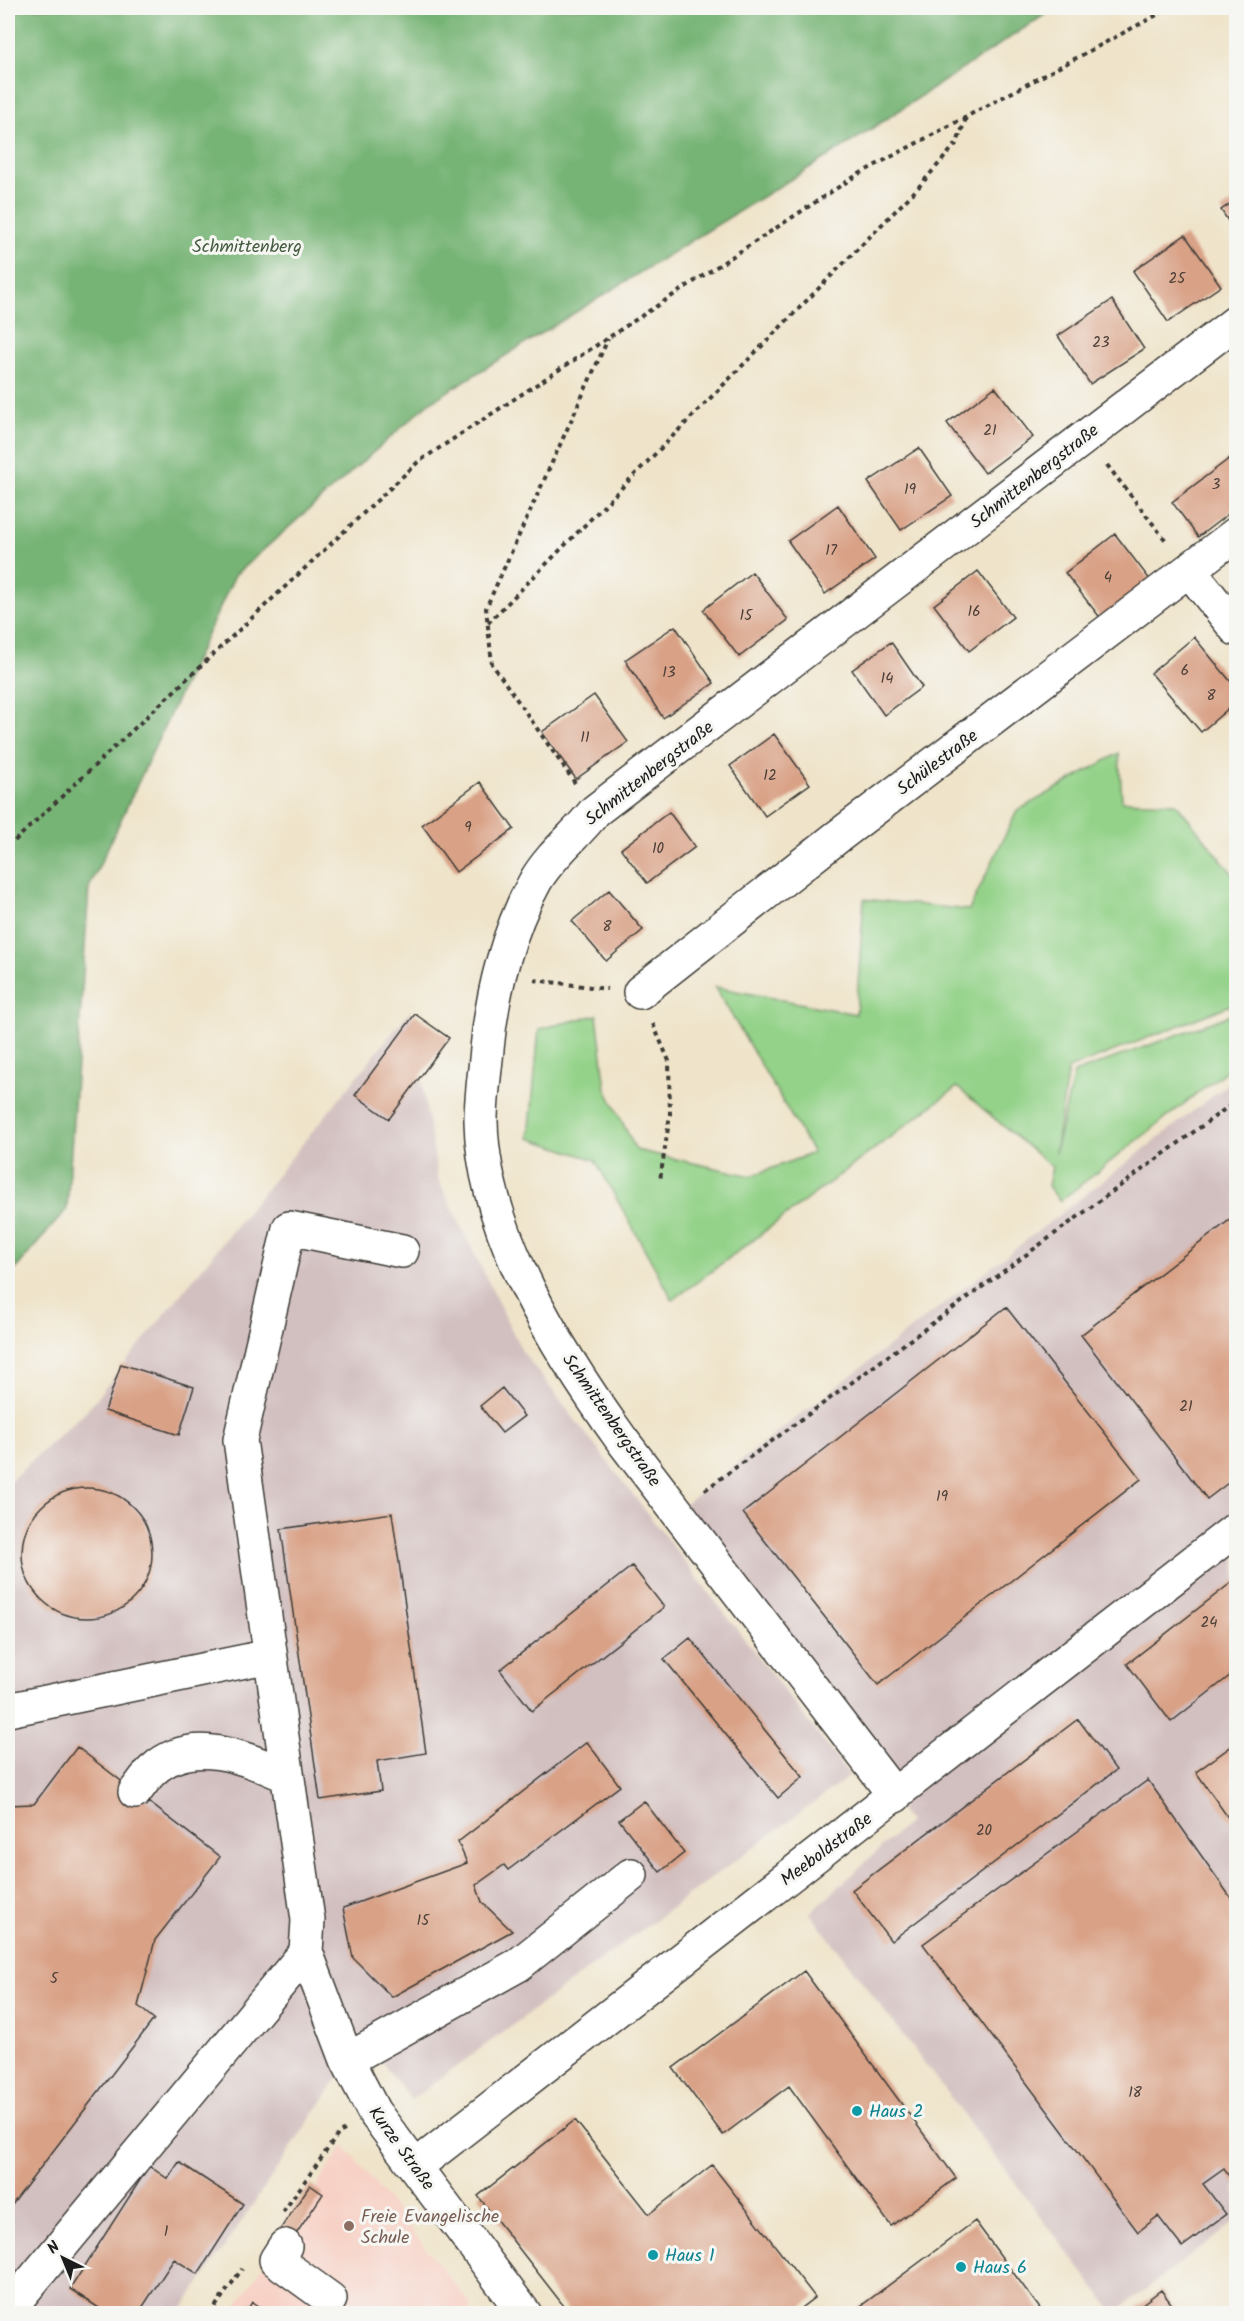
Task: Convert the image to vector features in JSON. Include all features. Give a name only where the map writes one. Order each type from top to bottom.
[{"type":"street","name":"Schmittenbergstraße","points":[[895,1796],[579,1380],[525,1283],[491,1189],[481,1121],[490,1019],[512,934],[537,879],[560,847],[595,811],[1015,493],[1085,436],[1236,322]]},
{"type":"street","name":"Schülestraße","points":[[640,993],[836,838],[1236,534]]},
{"type":"street","points":[[1189,570],[1236,629]]},
{"type":"street","points":[[8,2310],[13,2307],[306,1952],[308,1920],[240,1440],[289,1228],[402,1251]]},
{"type":"street","name":"Meeboldstraße","points":[[415,2167],[1236,1529]]},
{"type":"street","points":[[8,1710],[270,1656]]},
{"type":"street","points":[[135,1792],[153,1769],[178,1756],[203,1750],[229,1754],[287,1776]]},
{"type":"street","points":[[347,2060],[518,1965],[631,1875]]},
{"type":"street","name":"Kurze Straße","points":[[306,1952],[347,2060],[369,2105],[525,2313]]},
{"type":"street","points":[[282,2232],[276,2260],[330,2299]]},
{"type":"path","points":[[8,847],[418,462],[857,175],[1170,8]]},
{"type":"path","points":[[488,623],[916,190],[957,143],[967,116]]},
{"type":"path","points":[[595,811],[492,664],[486,608],[608,338]]},
{"type":"path","points":[[1085,436],[1189,570]]},
{"type":"path","points":[[500,976],[640,993],[669,1061],[669,1115],[660,1180]]},
{"type":"path","points":[[677,1511],[1236,1101]]},
{"type":"path","points":[[282,2232],[339,2133],[369,2105]]},
{"type":"path","points":[[210,2313],[244,2266]]},
{"type":"shaded area","points":[[410,1011],[438,1179],[522,1351],[850,1776],[411,2100],[364,2039],[180,2313],[8,2314],[8,1483],[88,1409]]},
{"type":"shaded area","points":[[1236,1078],[1236,2221],[1114,2313],[810,1913],[909,1822],[672,1514]]},
{"type":"shaded area","name":"Freie Evangelische Schule","points":[[344,2145],[472,2306],[467,2314],[231,2314]]},
{"type":"green space","name":"Schmittenberg","points":[[8,8],[1055,8],[856,139],[429,403],[235,575],[89,888],[67,1209],[8,1278]]},
{"type":"green space","points":[[1119,753],[1122,801],[1176,803],[1236,878],[1236,1003],[1068,1069],[1055,1153],[1074,1073],[1236,1013],[1236,1063],[1060,1201],[1048,1186],[1052,1167],[957,1087],[673,1300],[595,1160],[529,1138],[539,1029],[597,1015],[606,1089],[636,1150],[751,1176],[813,1153],[715,987],[856,1014],[864,899],[969,910],[1017,811]]},
{"type":"building","points":[[1236,200],[1236,233],[1221,210]]},
{"type":"building","points":[[1185,235],[1221,286],[1168,322],[1133,271]]},
{"type":"building","points":[[1112,300],[1144,349],[1090,384],[1058,336]]},
{"type":"building","points":[[995,387],[1033,437],[985,473],[947,423]]},
{"type":"building","points":[[919,448],[952,496],[901,530],[868,482]]},
{"type":"building","points":[[1230,458],[1236,467],[1236,508],[1198,537],[1172,502]]},
{"type":"building","points":[[838,505],[875,559],[825,594],[788,541]]},
{"type":"building","points":[[1115,534],[1151,581],[1102,620],[1065,573]]},
{"type":"building","points":[[978,571],[1013,617],[969,651],[934,605]]},
{"type":"building","points":[[752,572],[788,620],[739,657],[703,610]]},
{"type":"building","points":[[675,626],[714,683],[663,718],[625,660]]},
{"type":"building","points":[[1194,637],[1236,688],[1236,702],[1201,732],[1151,673]]},
{"type":"building","points":[[891,642],[922,687],[884,715],[852,670]]},
{"type":"building","points":[[594,695],[628,742],[576,779],[542,732]]},
{"type":"building","points":[[774,734],[810,784],[765,816],[730,766]]},
{"type":"building","points":[[480,782],[514,829],[456,872],[422,825]]},
{"type":"building","points":[[669,812],[695,847],[647,883],[621,849]]},
{"type":"building","points":[[609,890],[643,930],[606,961],[572,921]]},
{"type":"building","points":[[415,1014],[449,1038],[389,1119],[355,1095]]},
{"type":"building","points":[[1236,1215],[1236,1477],[1207,1499],[1081,1335]]},
{"type":"building","points":[[1006,1307],[1141,1479],[878,1685],[743,1513]]},
{"type":"building","points":[[121,1364],[194,1387],[179,1435],[105,1411]]},
{"type":"building","points":[[502,1388],[524,1416],[502,1433],[480,1406]]},
{"type":"building","points":[[87,1488],[112,1493],[133,1507],[147,1528],[152,1553],[147,1578],[133,1599],[112,1613],[87,1618],[62,1613],[41,1599],[27,1578],[22,1553],[27,1528],[41,1507],[62,1493]]},
{"type":"building","points":[[392,1513],[426,1753],[377,1761],[381,1791],[320,1800],[281,1529]]},
{"type":"building","points":[[632,1566],[664,1607],[532,1711],[500,1670]]},
{"type":"building","points":[[1236,1579],[1236,1671],[1171,1722],[1127,1664]]},
{"type":"building","points":[[690,1638],[803,1777],[778,1798],[664,1659]]},
{"type":"building","points":[[1078,1719],[1116,1770],[891,1941],[852,1890]]},
{"type":"building","points":[[587,1742],[620,1786],[508,1870],[504,1865],[476,1885],[482,1902],[512,1931],[392,1997],[353,1958],[343,1908],[467,1863],[458,1842]]},
{"type":"building","points":[[1236,1743],[1236,1829],[1196,1772]]},
{"type":"building","points":[[77,1747],[220,1857],[155,1940],[138,2006],[154,2019],[8,2210],[8,1805],[34,1804]]},
{"type":"building","points":[[1148,1780],[1236,1905],[1236,2186],[1224,2169],[1203,2184],[1226,2214],[1182,2247],[1158,2216],[1138,2232],[923,1944]]},
{"type":"building","points":[[644,1801],[684,1853],[660,1872],[619,1820]]},
{"type":"building","name":"Haus 2","points":[[804,1971],[956,2178],[891,2226],[789,2086],[723,2135],[673,2068]]},
{"type":"building","name":"Haus 1","points":[[575,2120],[649,2214],[712,2165],[815,2297],[793,2314],[655,2314],[653,2311],[649,2314],[570,2314],[478,2196]]},
{"type":"building","points":[[179,2162],[243,2204],[198,2274],[174,2259],[138,2314],[108,2314],[70,2289],[149,2166],[168,2179]]},
{"type":"building","points":[[310,2185],[323,2194],[290,2243],[277,2234]]},
{"type":"building","name":"Haus 6","points":[[975,2221],[1044,2314],[850,2314]]},
{"type":"building","points":[[1161,2290],[1179,2314],[1129,2314]]},
{"type":"building","points":[[252,2302],[270,2314],[245,2314]]},
{"type":"place","name":"Haus 2","points":[[857,2111]]},
{"type":"place","name":"Freie Evangelische Schule","points":[[349,2226]]},
{"type":"place","name":"Haus 1","points":[[653,2255]]},
{"type":"place","name":"Haus 6","points":[[961,2267]]}]
